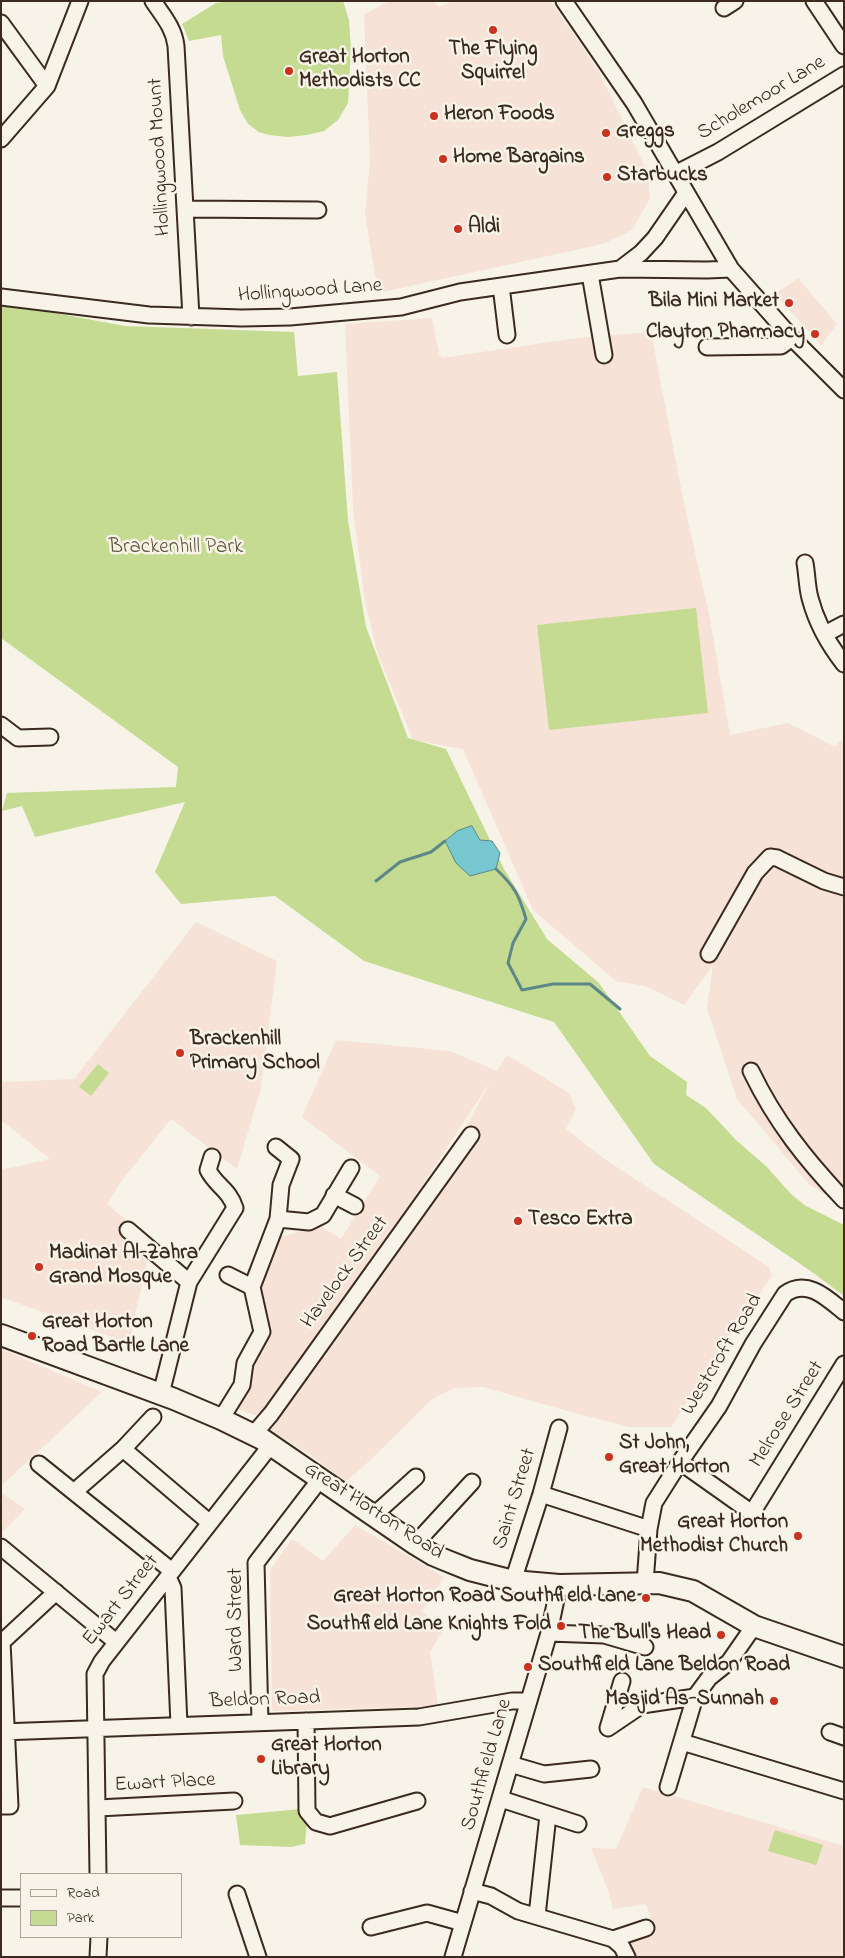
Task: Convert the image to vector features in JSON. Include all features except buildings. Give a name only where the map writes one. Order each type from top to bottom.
[{"type":"main road","name":"Great Horton Road","points":[[1,1335],[162,1404],[221,1419],[253,1435],[321,1478],[414,1544],[433,1555],[453,1563],[513,1581],[559,1585],[659,1583],[693,1591],[754,1626],[844,1657]]},
{"type":"street","points":[[1,139],[47,86],[80,1]]},
{"type":"street","name":"Hollingwood Mount","points":[[153,1],[171,27],[176,41],[191,317]]},
{"type":"street","points":[[564,1],[634,103],[731,269],[792,338],[844,390]]},
{"type":"street","points":[[814,1],[844,46]]},
{"type":"street","points":[[1,23],[47,86]]},
{"type":"street","name":"Scholemoor Lane","points":[[675,174],[718,152],[844,75]]},
{"type":"street","name":"Hollingwood Lane","points":[[620,268],[641,253],[655,238],[686,193]]},
{"type":"street","points":[[186,209],[318,210]]},
{"type":"street","name":"Hollingwood Lane","points":[[1,296],[81,308],[149,315],[290,317],[401,307],[460,292],[620,268],[731,269]]},
{"type":"street","points":[[590,274],[604,355]]},
{"type":"street","points":[[500,286],[507,335]]},
{"type":"street","points":[[707,347],[781,346],[792,338]]},
{"type":"street","points":[[805,563],[809,596],[816,616],[835,653],[844,664]]},
{"type":"street","points":[[825,634],[844,624]]},
{"type":"street","points":[[1,725],[18,738],[50,737]]},
{"type":"street","points":[[709,954],[755,873],[770,857],[777,858],[824,882],[844,886]]},
{"type":"street","points":[[751,1071],[785,1131],[844,1200]]},
{"type":"street","name":"Havelock Street","points":[[253,1435],[271,1414],[471,1135]]},
{"type":"street","points":[[221,1419],[242,1384],[245,1363],[262,1332],[252,1287],[278,1219],[281,1185],[291,1159],[276,1147]]},
{"type":"street","points":[[74,1492],[123,1449],[162,1404],[189,1282],[235,1208],[231,1196],[212,1178],[208,1170],[212,1157]]},
{"type":"street","points":[[278,1219],[309,1222],[323,1215],[352,1168]]},
{"type":"street","points":[[334,1195],[355,1206]]},
{"type":"street","points":[[128,1230],[189,1282]]},
{"type":"street","points":[[228,1275],[252,1287]]},
{"type":"street","name":"Westcroft Road","points":[[645,1583],[649,1529],[654,1503],[719,1406],[753,1344],[785,1294],[793,1288],[808,1288],[822,1294],[844,1312]]},
{"type":"street","name":"Melrose Street","points":[[680,1462],[752,1513],[844,1364]]},
{"type":"street","name":"Saint Street","points":[[513,1581],[542,1494],[559,1428]]},
{"type":"street","name":"Ewart Street","points":[[98,1873],[95,1674],[116,1642],[271,1445]]},
{"type":"street","points":[[123,1449],[210,1523]]},
{"type":"street","points":[[39,1464],[170,1574],[173,1588],[180,1726]]},
{"type":"street","points":[[373,1516],[416,1477]]},
{"type":"street","name":"Ward Street","points":[[260,1722],[256,1563],[321,1478]]},
{"type":"street","points":[[414,1544],[472,1482]]},
{"type":"street","points":[[542,1494],[649,1529]]},
{"type":"street","points":[[1,1547],[116,1642]]},
{"type":"street","name":"Southfield Lane","points":[[453,1957],[549,1634],[559,1585]]},
{"type":"street","points":[[1,1806],[10,1806],[4,1732],[2,1642],[56,1592]]},
{"type":"street","points":[[668,1787],[695,1697],[709,1678],[729,1662],[754,1626]]},
{"type":"street","points":[[549,1634],[604,1635],[645,1647]]},
{"type":"street","points":[[622,1681],[608,1728],[642,1704],[695,1697]]},
{"type":"street","name":"Beldon Road","points":[[4,1732],[419,1717],[512,1701],[528,1701]]},
{"type":"street","points":[[306,1721],[307,1811],[316,1822],[330,1826],[417,1801]]},
{"type":"street","points":[[682,1742],[844,1791]]},
{"type":"street","points":[[510,1764],[544,1774],[591,1769]]},
{"type":"street","points":[[501,1799],[578,1824]]},
{"type":"street","name":"Ewart Place","points":[[98,1808],[234,1801]]},
{"type":"street","points":[[537,1916],[548,1815]]},
{"type":"street","points":[[472,1891],[491,1896],[518,1911],[613,1939],[622,1947],[627,1957]]},
{"type":"street","points":[[237,1894],[258,1957]]},
{"type":"street","points":[[1,1898],[20,1898]]},
{"type":"street","points":[[371,1928],[427,1914],[463,1923]]},
{"type":"street","points":[[613,1939],[646,1928]]},
{"type":"street","points":[[98,1957],[99,1938]]},
{"type":"shaded area","points":[[390,1],[434,1],[438,7],[454,1],[551,1],[599,72],[648,173],[650,198],[632,230],[603,244],[378,293],[365,214],[370,161],[364,14]]},
{"type":"shaded area","points":[[798,278],[837,324],[821,345],[775,294]]},
{"type":"shaded area","points":[[432,318],[439,354],[442,358],[577,338],[651,332],[684,504],[709,614],[730,735],[788,723],[835,747],[840,741],[844,742],[844,1207],[809,1184],[737,1099],[707,1008],[713,965],[684,1005],[645,986],[616,981],[533,910],[463,749],[413,740],[377,652],[365,601],[353,509],[345,324]]},
{"type":"shaded area","name":"Brackenhill Primary School","points":[[196,922],[277,961],[261,1088],[237,1169],[171,1119],[120,1183],[107,1204],[132,1225],[122,1239],[147,1261],[129,1343],[1,1297],[1,1170],[50,1159],[1,1120],[1,1082],[74,1079]]},
{"type":"shaded area","name":"Tesco Extra","points":[[336,1040],[450,1051],[497,1071],[507,1055],[569,1093],[576,1109],[566,1129],[603,1158],[769,1267],[772,1276],[730,1335],[671,1427],[629,1427],[483,1387],[455,1388],[431,1400],[363,1467],[345,1482],[312,1456],[255,1421],[258,1416],[235,1408],[269,1330],[258,1291],[262,1242],[320,1226],[341,1239],[380,1176],[302,1117]],"holes":[[[492,1079],[470,1120],[377,1256],[376,1256]]]},
{"type":"shaded area","points":[[1,1349],[102,1392],[1,1486]]},
{"type":"shaded area","points":[[1,1493],[25,1509],[2,1532],[1,1531]]},
{"type":"shaded area","points":[[355,1525],[444,1577],[422,1612],[444,1628],[430,1652],[438,1706],[272,1711],[270,1570],[292,1539],[323,1561]]},
{"type":"shaded area","points":[[643,1787],[844,1846],[844,1957],[636,1957],[627,1943],[655,1929],[646,1904],[613,1909],[608,1890],[591,1848],[616,1849]]},
{"type":"green space","name":"Great Horton Methodists CC","points":[[228,1],[343,1],[349,20],[351,49],[348,103],[338,120],[324,131],[288,137],[259,132],[248,124],[240,110],[223,56],[221,35],[189,41],[182,24],[216,3]]},
{"type":"green space","name":"Brackenhill Park","points":[[1,303],[125,326],[294,332],[298,376],[337,372],[348,521],[366,627],[408,738],[446,749],[504,869],[547,939],[599,983],[650,1056],[687,1082],[686,1095],[706,1108],[737,1141],[766,1166],[791,1194],[806,1206],[844,1225],[844,1296],[654,1164],[554,1022],[364,961],[275,896],[181,904],[155,872],[185,802],[35,837],[22,806],[2,811],[7,793],[176,787],[178,767],[1,638]]},
{"type":"green space","points":[[696,608],[708,713],[549,730],[537,625]]},
{"type":"green space","points":[[98,1064],[109,1073],[91,1096],[79,1087]]},
{"type":"green space","points":[[301,1809],[307,1822],[305,1844],[291,1847],[240,1845],[236,1815]]},
{"type":"green space","points":[[775,1830],[823,1845],[816,1865],[768,1851]]},
{"type":"water","points":[[472,826],[480,840],[492,841],[500,853],[496,869],[470,876],[456,863],[445,841],[457,831]]},
{"type":"waterway","points":[[376,881],[400,862],[431,852],[445,841]]},
{"type":"waterway","points":[[496,869],[516,892],[526,919],[513,943],[508,963],[522,990],[553,984],[590,984],[620,1009]]},
{"type":"place","name":"The Flying Squirrel","points":[[493,30]]},
{"type":"place","name":"Great Horton Methodists CC","points":[[289,71]]},
{"type":"place","name":"Heron Foods","points":[[434,116]]},
{"type":"place","name":"Greggs","points":[[606,133]]},
{"type":"place","name":"Home Bargains","points":[[443,159]]},
{"type":"place","name":"Starbucks","points":[[607,177]]},
{"type":"place","name":"Aldi","points":[[458,229]]},
{"type":"place","name":"Bila Mini Market","points":[[789,303]]},
{"type":"place","name":"Clayton Pharmacy","points":[[815,334]]},
{"type":"place","name":"Brackenhill Primary School","points":[[180,1053]]},
{"type":"place","name":"Tesco Extra","points":[[518,1221]]},
{"type":"place","name":"Madinat Al-Zahra Grand Mosque","points":[[39,1267]]},
{"type":"place","name":"Great Horton Road Bartle Lane","points":[[32,1336]]},
{"type":"place","name":"St John, Great Horton","points":[[609,1457]]},
{"type":"place","name":"Great Horton Methodist Church","points":[[798,1536]]},
{"type":"place","name":"Great Horton Road Southfield Lane","points":[[646,1598]]},
{"type":"place","name":"Southfield Lane Knights Fold","points":[[561,1626]]},
{"type":"place","name":"The Bull's Head","points":[[721,1635]]},
{"type":"place","name":"Southfield Lane Beldon Road","points":[[528,1667]]},
{"type":"place","name":"Masjid As-Sunnah","points":[[774,1701]]},
{"type":"place","name":"Great Horton Library","points":[[261,1759]]}]
